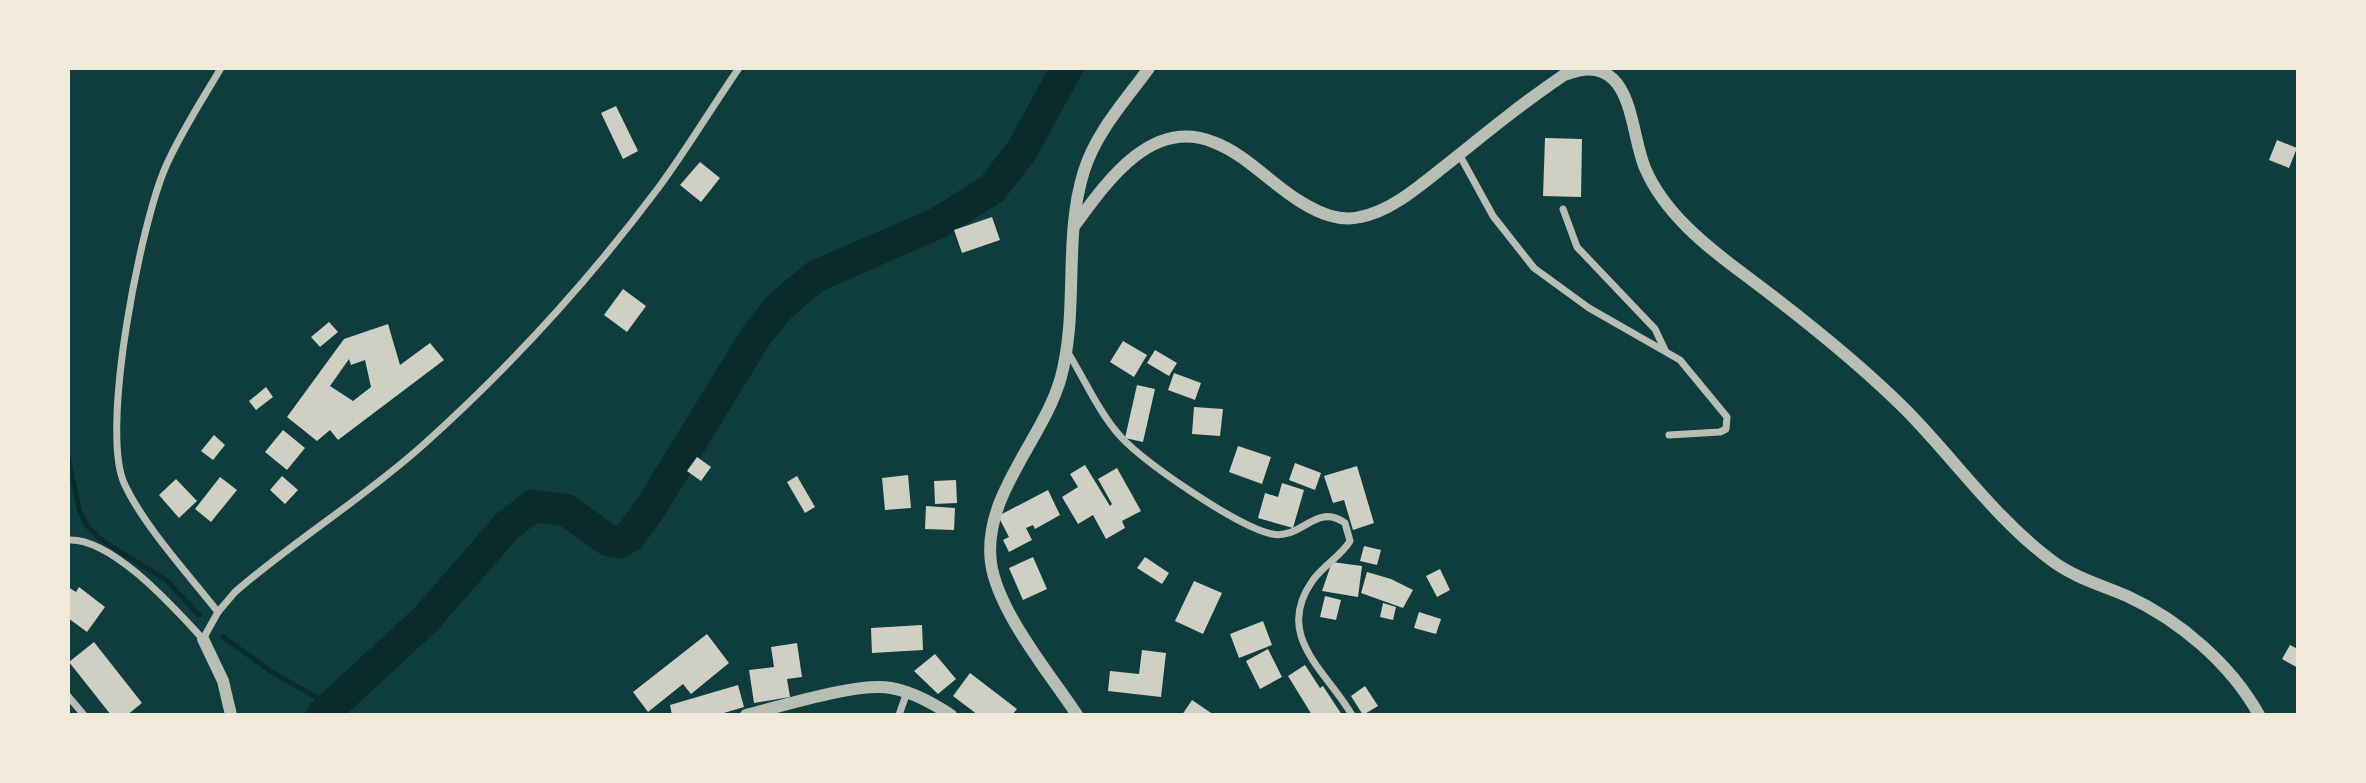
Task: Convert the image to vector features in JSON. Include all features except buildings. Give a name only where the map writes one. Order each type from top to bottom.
[{"type":"street","points":[[218,612],[146,518],[124,483],[118,464],[116,425],[133,290],[149,221],[165,167],[221,68]]},
{"type":"street","points":[[203,639],[218,612],[254,576],[373,488],[424,444],[516,353],[601,261],[661,184],[739,68]]},
{"type":"street","points":[[1077,715],[1015,621],[998,587],[990,548],[993,524],[1004,492],[1049,413],[1067,349],[1075,225],[1084,170],[1096,145],[1149,68]]},
{"type":"street","points":[[1075,225],[1106,182],[1143,149],[1193,137],[1213,141],[1318,212],[1336,218],[1359,218],[1378,212],[1564,75],[1581,69],[1597,70],[1612,78],[1622,90],[1647,171],[1661,197],[1685,225],[1889,394],[2025,538],[2069,572],[2128,597],[2190,636],[2241,687],[2259,715]]},
{"type":"street","points":[[1460,154],[1493,216],[1534,268],[1589,308],[1680,359],[1718,403],[1728,422],[1726,429],[1720,432],[1670,435]]},
{"type":"street","points":[[1563,209],[1577,247],[1655,330],[1665,350]]},
{"type":"street","points":[[1067,349],[1120,436],[1159,469],[1236,519],[1272,534],[1295,531],[1312,518],[1328,515],[1345,523],[1350,541],[1329,560],[1303,594],[1298,626],[1305,651],[1352,715]]},
{"type":"street","points":[[68,540],[80,539],[94,545],[139,575],[158,591],[203,639],[223,681],[230,715]]},
{"type":"street","points":[[746,715],[861,690],[888,688],[907,692],[951,715]]},
{"type":"street","points":[[899,715],[907,692]]},
{"type":"street","points":[[68,696],[84,715]]},
{"type":"waterway","points":[[322,715],[426,619],[507,526],[533,506],[566,510],[608,540],[620,542],[630,536],[651,507],[756,336],[779,307],[816,276],[938,223],[992,189],[1022,150],[1067,68]]},
{"type":"waterway","points":[[68,457],[80,512],[87,526],[100,539],[167,581],[199,615]]},
{"type":"waterway","points":[[223,637],[275,674],[332,706]]}]
